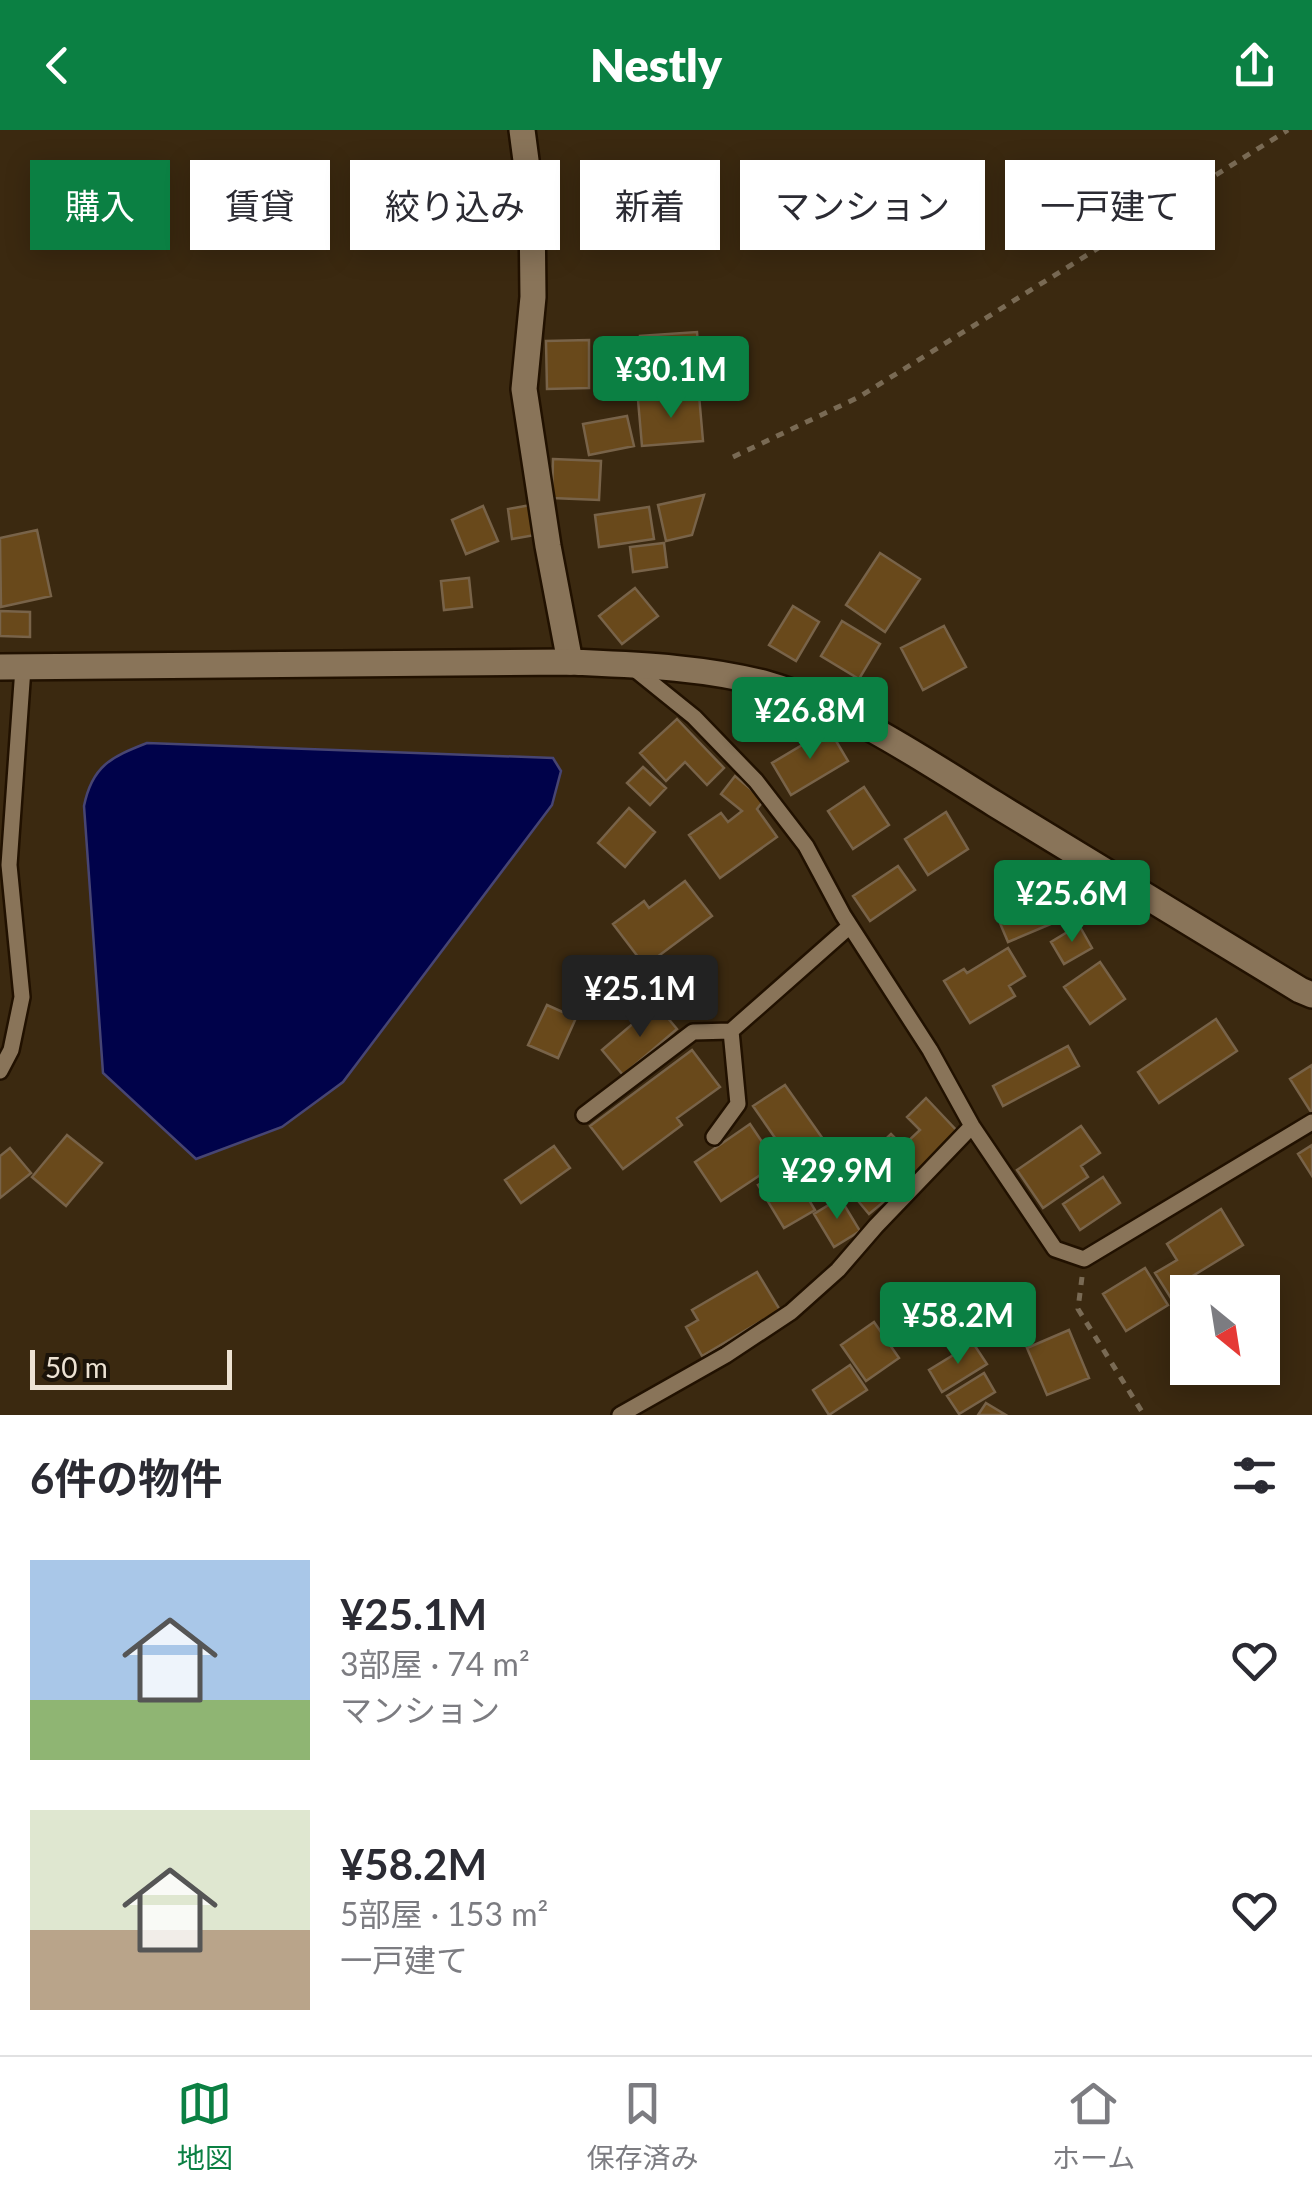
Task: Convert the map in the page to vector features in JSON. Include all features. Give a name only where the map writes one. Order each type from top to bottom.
[{"type":"street","points":[[522,130],[532,206],[533,297],[524,389],[570,662]]},
{"type":"street","points":[[11,667],[570,662],[715,673],[768,684],[892,741],[1312,995]]},
{"type":"lane","points":[[628,664],[694,717],[756,780],[806,846],[972,1126],[1055,1249],[1084,1259],[1312,1122]]},
{"type":"lane","points":[[0,1070],[12,1050],[22,996],[10,865],[11,667]]},
{"type":"lane","points":[[584,1116],[693,1032],[730,1031],[850,926]]},
{"type":"lane","points":[[714,1137],[738,1104],[730,1031]]},
{"type":"lane","points":[[620,1415],[792,1312],[838,1270],[972,1126]]},
{"type":"path","points":[[733,457],[859,397],[1288,130]]},
{"type":"path","points":[[1084,1259],[1078,1309],[1144,1415]]},
{"type":"shaded area","points":[[147,743],[553,758],[561,771],[552,805],[343,1082],[282,1127],[196,1159],[103,1073],[84,806],[92,781],[105,765]]},
{"type":"building","points":[[697,332],[700,371],[643,375],[640,336]]},
{"type":"building","points":[[589,340],[589,388],[547,389],[546,341]]},
{"type":"building","points":[[699,395],[703,441],[642,446],[638,400]]},
{"type":"building","points":[[627,416],[634,446],[589,455],[583,424]]},
{"type":"building","points":[[553,459],[601,461],[599,500],[552,498]]},
{"type":"building","points":[[704,495],[692,535],[666,541],[658,505]]},
{"type":"building","points":[[531,505],[535,535],[512,539],[508,509]]},
{"type":"building","points":[[483,506],[498,541],[466,554],[452,520]]},
{"type":"building","points":[[649,507],[654,539],[599,547],[595,515]]},
{"type":"building","points":[[37,530],[51,596],[1,607],[0,538]]},
{"type":"building","points":[[664,543],[667,567],[633,572],[630,547]]},
{"type":"building","points":[[880,553],[920,579],[885,632],[846,605]]},
{"type":"building","points":[[469,578],[472,607],[444,610],[441,581]]},
{"type":"building","points":[[635,588],[658,616],[622,644],[599,616]]},
{"type":"building","points":[[793,606],[819,622],[796,661],[769,645]]},
{"type":"building","points":[[0,611],[30,612],[30,637],[0,636]]},
{"type":"building","points":[[842,621],[880,644],[859,679],[821,656]]},
{"type":"building","points":[[944,626],[966,667],[923,690],[901,648]]},
{"type":"building","points":[[677,719],[724,768],[707,785],[685,762],[666,781],[640,753]]},
{"type":"building","points":[[829,729],[848,761],[791,795],[772,763]]},
{"type":"building","points":[[643,767],[666,788],[650,805],[627,783]]},
{"type":"building","points":[[735,776],[764,800],[757,809],[777,837],[720,878],[689,835],[721,813],[728,822],[742,811],[721,794]]},
{"type":"building","points":[[864,787],[889,825],[853,849],[828,811]]},
{"type":"building","points":[[629,808],[655,832],[625,867],[598,843]]},
{"type":"building","points":[[946,812],[968,849],[928,875],[905,839]]},
{"type":"building","points":[[898,866],[915,890],[870,921],[853,896]]},
{"type":"building","points":[[685,881],[712,916],[645,966],[613,924],[644,901],[649,908]]},
{"type":"building","points":[[1042,897],[1053,923],[1008,942],[997,916]]},
{"type":"building","points":[[1079,925],[1092,948],[1064,964],[1051,942]]},
{"type":"building","points":[[1008,948],[1025,976],[1009,986],[1015,996],[970,1023],[944,981],[964,969],[967,973]]},
{"type":"building","points":[[1100,962],[1125,999],[1090,1024],[1064,987]]},
{"type":"building","points":[[656,1004],[677,1029],[623,1075],[602,1050]]},
{"type":"building","points":[[547,1005],[576,1018],[558,1058],[528,1045]]},
{"type":"building","points":[[1216,1019],[1237,1051],[1159,1103],[1138,1072]]},
{"type":"building","points":[[1068,1046],[1079,1066],[1003,1106],[993,1086]]},
{"type":"building","points":[[692,1050],[720,1087],[677,1118],[682,1125],[623,1169],[590,1126]]},
{"type":"building","points":[[1312,1065],[1312,1111],[1311,1112],[1290,1079]]},
{"type":"building","points":[[785,1085],[823,1139],[791,1161],[753,1106]]},
{"type":"building","points":[[926,1098],[959,1133],[905,1185],[872,1152],[891,1134],[903,1146],[920,1130],[907,1117]]},
{"type":"building","points":[[750,1124],[777,1164],[721,1201],[695,1162]]},
{"type":"building","points":[[1081,1126],[1100,1153],[1081,1166],[1088,1177],[1043,1208],[1017,1170]]},
{"type":"building","points":[[67,1135],[102,1163],[66,1206],[32,1177]]},
{"type":"building","points":[[1312,1145],[1312,1176],[1298,1154]]},
{"type":"building","points":[[554,1146],[570,1168],[521,1203],[505,1180]]},
{"type":"building","points":[[10,1148],[31,1173],[0,1198],[0,1156]]},
{"type":"building","points":[[868,1164],[893,1194],[869,1214],[844,1184]]},
{"type":"building","points":[[789,1167],[815,1210],[784,1228],[758,1185]]},
{"type":"building","points":[[1103,1177],[1120,1203],[1080,1230],[1063,1204]]},
{"type":"building","points":[[840,1198],[860,1231],[834,1247],[814,1214]]},
{"type":"building","points":[[1221,1209],[1243,1245],[1194,1275],[1170,1275],[1170,1297],[1155,1273],[1177,1260],[1167,1244]]},
{"type":"building","points":[[1145,1268],[1168,1305],[1126,1331],[1103,1294]]},
{"type":"building","points":[[757,1272],[780,1310],[702,1356],[686,1327],[698,1320],[692,1310]]},
{"type":"building","points":[[941,1293],[958,1324],[927,1340],[910,1310]]},
{"type":"building","points":[[874,1322],[899,1358],[866,1381],[841,1345]]},
{"type":"building","points":[[1069,1330],[1089,1378],[1047,1395],[1027,1348]]},
{"type":"building","points":[[973,1343],[987,1364],[942,1392],[929,1370]]},
{"type":"building","points":[[850,1365],[867,1390],[829,1415],[813,1390]]},
{"type":"building","points":[[984,1373],[995,1392],[959,1414],[947,1396]]},
{"type":"building","points":[[986,1403],[1006,1415],[978,1415]]}]
